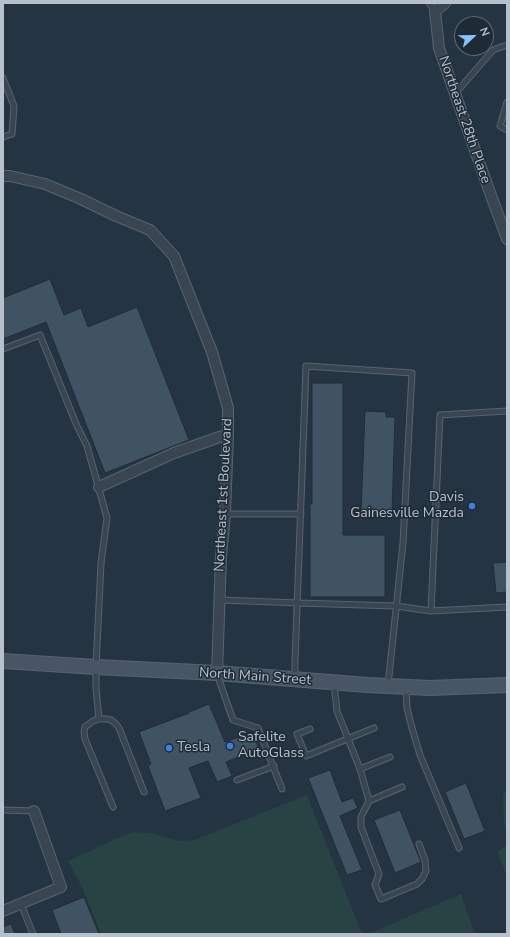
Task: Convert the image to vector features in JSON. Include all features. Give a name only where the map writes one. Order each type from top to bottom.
[{"type":"main road","name":"North Main Street","points":[[3,661],[217,673],[406,687],[430,688],[507,685]]},
{"type":"street","name":"Northeast 28th Place","points":[[445,3],[432,7],[438,48],[501,217],[507,239]]},
{"type":"street","name":"Northeast 1st Boulevard","points":[[3,176],[10,176],[45,184],[150,230],[174,256],[214,359],[228,408],[225,514],[221,557],[217,673]]},
{"type":"street","points":[[99,487],[174,453],[228,434]]},
{"type":"street","points":[[3,911],[61,887],[34,811]]},
{"type":"lane","points":[[455,95],[493,50],[507,45]]},
{"type":"lane","points":[[3,78],[14,106],[12,134],[3,137]]},
{"type":"lane","points":[[507,102],[500,126],[507,130]]},
{"type":"lane","points":[[3,349],[40,335],[77,426],[87,446],[99,487],[107,518],[101,563],[96,667],[99,720]]},
{"type":"lane","points":[[296,679],[295,662],[306,366],[412,373],[403,543],[388,686]]},
{"type":"lane","points":[[431,610],[440,415],[507,411]]},
{"type":"lane","points":[[225,514],[301,514]]},
{"type":"lane","points":[[220,600],[298,604],[396,606],[431,610],[507,607]]},
{"type":"lane","points":[[217,673],[233,720],[258,728],[282,789]]},
{"type":"lane","points":[[333,682],[337,711],[360,769],[369,801]]},
{"type":"lane","points":[[406,687],[407,708],[420,755],[459,848]]},
{"type":"lane","points":[[113,807],[84,739],[85,727],[93,721],[106,719],[111,720],[119,728],[144,792]]},
{"type":"lane","points":[[310,729],[297,734],[306,756],[374,728]]},
{"type":"lane","points":[[360,769],[390,757]]},
{"type":"lane","points":[[237,780],[274,766]]},
{"type":"lane","points":[[402,787],[369,801],[361,817],[361,827],[379,874],[375,885],[381,899],[417,884],[422,879],[426,871],[425,860],[419,844]]},
{"type":"lane","points":[[3,810],[34,811]]},
{"type":"lane","points":[[21,904],[33,934]]},
{"type":"green space","points":[[507,791],[507,835],[504,823],[503,798],[504,793]]},
{"type":"green space","points":[[307,795],[362,934],[101,934],[82,887],[68,861],[132,832],[151,833],[179,841],[194,840]]},
{"type":"green space","points":[[507,844],[507,876],[497,851]]},
{"type":"green space","points":[[461,894],[475,934],[368,934]]},
{"type":"building","points":[[50,279],[64,315],[81,308],[88,327],[137,307],[189,440],[105,473],[46,322],[3,339],[3,298]]},
{"type":"building","points":[[312,383],[343,383],[343,535],[385,535],[385,597],[310,597]]},
{"type":"building","points":[[365,411],[386,412],[386,417],[395,417],[392,512],[361,511]]},
{"type":"building","points":[[507,562],[507,592],[496,593],[493,563]]},
{"type":"building","points":[[209,704],[225,742],[252,732],[259,749],[226,762],[232,776],[217,782],[208,761],[189,768],[201,798],[165,811],[148,766],[151,764],[139,732]]},
{"type":"building","points":[[330,770],[342,802],[353,798],[358,808],[340,816],[362,870],[347,875],[308,778]]},
{"type":"building","points":[[466,783],[485,831],[464,839],[445,792]]},
{"type":"building","points":[[400,810],[421,862],[395,873],[374,820]]},
{"type":"building","points":[[84,897],[99,934],[61,934],[52,910]]},
{"type":"building","points":[[11,924],[15,934],[3,934],[3,927]]},
{"type":"place","name":"Davis Gainesville Mazda","points":[[472,506]]},
{"type":"place","name":"Safelite AutoGlass","points":[[230,746]]},
{"type":"place","name":"Tesla","points":[[169,748]]}]
